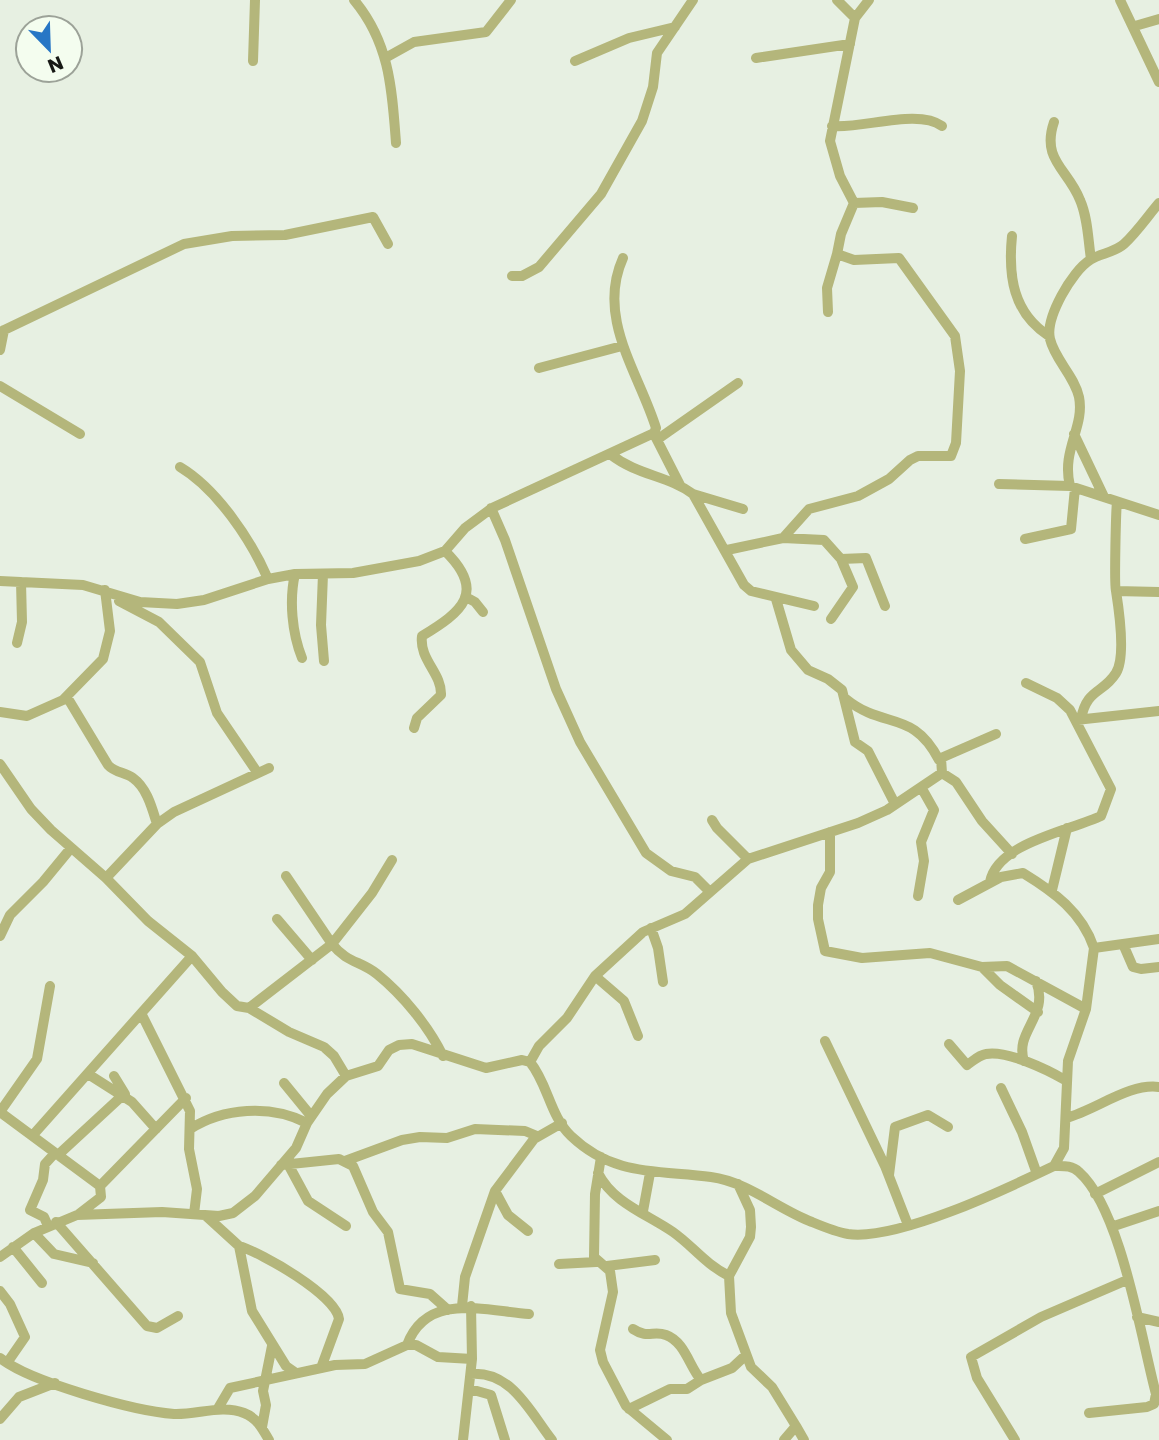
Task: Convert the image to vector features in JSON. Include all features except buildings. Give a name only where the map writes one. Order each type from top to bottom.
[{"type":"street","points":[[253,61],[255,0]]},
{"type":"street","points":[[354,0],[375,30],[387,57],[396,143]]},
{"type":"street","points":[[387,57],[414,42],[486,32],[511,0]]},
{"type":"street","points":[[512,276],[522,276],[540,267],[601,194],[642,121],[653,88],[657,53],[693,0]]},
{"type":"street","points":[[837,0],[855,18]]},
{"type":"street","points":[[828,312],[827,288],[841,234],[854,204],[835,162],[830,141],[855,18],[869,0]]},
{"type":"street","points":[[1120,0],[1135,26],[1159,82]]},
{"type":"street","points":[[1135,26],[1159,19]]},
{"type":"street","points":[[575,61],[629,38],[675,27]]},
{"type":"street","points":[[756,58],[850,44]]},
{"type":"street","points":[[832,126],[848,127],[925,118],[942,126]]},
{"type":"street","points":[[1054,122],[1049,138],[1052,155],[1081,201],[1091,259]]},
{"type":"street","points":[[854,204],[882,202],[913,208]]},
{"type":"street","points":[[1049,336],[1065,288],[1091,259],[1120,247],[1159,203]]},
{"type":"street","points":[[0,350],[2,331],[184,244],[232,236],[285,235],[373,217],[388,244]]},
{"type":"street","points":[[1012,236],[1010,264],[1014,292],[1028,319],[1049,336],[1079,398],[1079,420],[1067,465],[1072,487],[1071,529],[1025,539]]},
{"type":"street","points":[[783,538],[808,509],[858,496],[889,479],[918,456],[951,456],[956,443],[960,356],[948,324],[900,258],[854,260],[837,254]]},
{"type":"street","points":[[624,258],[615,304],[622,346],[651,411],[656,436],[680,485]]},
{"type":"street","points":[[539,368],[622,346]]},
{"type":"street","points":[[0,581],[65,583],[140,602],[177,604],[204,600],[268,579],[295,574],[372,571],[419,561],[445,551],[465,528],[491,508],[656,436],[738,383]]},
{"type":"street","points":[[0,386],[80,434]]},
{"type":"street","points":[[1074,434],[1104,497]]},
{"type":"street","points":[[610,454],[638,472],[680,485],[693,494],[743,509]]},
{"type":"street","points":[[180,467],[205,486],[240,529],[251,543],[268,579]]},
{"type":"street","points":[[999,484],[1072,487],[1159,515]]},
{"type":"street","points":[[693,494],[727,550],[744,585],[762,596],[814,606]]},
{"type":"street","points":[[1078,720],[1089,696],[1113,677],[1121,661],[1113,580],[1118,550],[1117,502]]},
{"type":"street","points":[[491,508],[505,540],[552,680],[580,742],[646,853],[671,871],[695,877],[709,891]]},
{"type":"street","points":[[727,550],[783,538],[824,540],[841,559],[853,587],[831,619]]},
{"type":"street","points":[[414,728],[417,718],[441,695],[442,685],[422,651],[422,636],[453,617],[466,597],[467,583],[464,574],[445,551]]},
{"type":"street","points":[[841,559],[866,558],[885,606]]},
{"type":"street","points":[[295,574],[292,587],[293,630],[302,658]]},
{"type":"street","points":[[323,574],[321,625],[324,661]]},
{"type":"street","points":[[17,643],[22,622],[21,582]]},
{"type":"street","points":[[1116,591],[1159,593]]},
{"type":"street","points":[[0,712],[27,716],[67,697],[77,683],[103,659],[108,645],[110,610],[106,592]]},
{"type":"street","points":[[106,592],[159,622],[192,652],[209,682],[211,702],[257,772]]},
{"type":"street","points":[[466,597],[480,606],[482,612]]},
{"type":"street","points":[[776,599],[791,650],[808,670],[828,679],[842,690],[855,742],[873,759],[895,804]]},
{"type":"street","points":[[990,882],[997,864],[1012,854],[1067,828],[1101,816],[1111,789],[1078,720],[1064,704],[1026,683]]},
{"type":"street","points":[[67,697],[108,765],[113,771],[132,777],[141,787],[157,824]]},
{"type":"street","points":[[846,699],[864,712],[917,729],[931,743],[942,773],[956,782],[982,821],[1012,854]]},
{"type":"street","points":[[1078,720],[1159,711]]},
{"type":"street","points":[[939,760],[996,734]]},
{"type":"street","points":[[106,878],[157,824],[174,812],[269,768]]},
{"type":"street","points":[[1,769],[31,809],[106,878],[148,922],[192,956],[237,1006],[249,1008],[289,1032],[324,1047],[334,1056],[346,1076]]},
{"type":"street","points":[[530,1062],[539,1046],[567,1018],[595,976],[630,943],[652,928],[677,919],[748,859],[858,823],[895,804],[942,773]]},
{"type":"street","points":[[918,896],[925,861],[921,842],[934,810],[921,787]]},
{"type":"street","points":[[712,820],[748,859]]},
{"type":"street","points":[[1052,890],[1067,828]]},
{"type":"street","points":[[831,832],[830,872],[821,888],[817,919],[825,951],[862,958],[939,953],[982,967],[1014,967],[1086,1009]]},
{"type":"street","points":[[0,936],[10,915],[43,882],[71,848]]},
{"type":"street","points":[[249,1008],[332,944],[372,893],[392,860]]},
{"type":"street","points":[[958,900],[990,882],[1023,873],[1052,890],[1073,911],[1094,948],[1086,1009],[1068,1061],[1065,1080],[1064,1148],[1054,1166]]},
{"type":"street","points":[[286,876],[332,944],[349,961],[377,974],[419,1019],[443,1056]]},
{"type":"street","points":[[277,919],[312,960]]},
{"type":"street","points":[[652,928],[663,982]]},
{"type":"street","points":[[1094,948],[1159,939]]},
{"type":"street","points":[[1123,944],[1133,967],[1140,970],[1159,967]]},
{"type":"street","points":[[33,1135],[192,956]]},
{"type":"street","points":[[982,967],[1000,985],[1038,1012]]},
{"type":"street","points":[[595,976],[607,988],[620,995],[638,1036]]},
{"type":"street","points":[[1024,1061],[1021,1044],[1038,1012],[1040,995],[1037,981]]},
{"type":"street","points":[[0,1257],[34,1233],[77,1215],[101,1197],[100,1186],[0,1112],[37,1059],[50,986]]},
{"type":"street","points":[[142,1015],[186,1098],[191,1116],[189,1150],[197,1189],[194,1214]]},
{"type":"street","points":[[825,1041],[889,1176],[908,1225]]},
{"type":"street","points":[[77,1215],[233,1213],[245,1206],[284,1165],[296,1148],[309,1120],[346,1076],[378,1066],[389,1050],[399,1045],[412,1044],[486,1068],[522,1060],[530,1062],[570,1136],[601,1157],[630,1170],[650,1174],[712,1177],[738,1184],[791,1214],[848,1234],[908,1225],[945,1214],[1054,1166],[1068,1166],[1079,1171],[1114,1226],[1157,1399],[1147,1406],[1089,1413]]},
{"type":"street","points":[[950,1044],[967,1065],[987,1054],[1024,1061],[1065,1080]]},
{"type":"street","points":[[88,1074],[125,1097],[156,1129]]},
{"type":"street","points":[[114,1076],[125,1097]]},
{"type":"street","points":[[284,1083],[309,1120]]},
{"type":"street","points":[[1066,1118],[1093,1110],[1141,1086],[1159,1087]]},
{"type":"street","points":[[1001,1088],[1022,1132],[1037,1174]]},
{"type":"street","points":[[125,1097],[45,1164],[43,1180],[30,1210],[44,1217],[94,1264],[147,1326],[157,1328],[178,1316]]},
{"type":"street","points":[[100,1186],[186,1098]]},
{"type":"street","points":[[190,1129],[235,1111],[309,1120]]},
{"type":"street","points":[[889,1176],[895,1127],[928,1115],[948,1127]]},
{"type":"street","points":[[463,1440],[472,1359],[465,1277],[495,1191],[537,1136],[562,1122]]},
{"type":"street","points":[[345,1161],[402,1140],[420,1137],[447,1138],[475,1129],[513,1129],[537,1136]]},
{"type":"street","points":[[601,1157],[594,1251],[613,1292],[600,1355],[619,1396],[629,1409],[667,1440]]},
{"type":"street","points":[[284,1165],[333,1159],[353,1166],[373,1212],[388,1233],[400,1289],[430,1294],[448,1310]]},
{"type":"street","points":[[1095,1194],[1159,1162]]},
{"type":"street","points":[[284,1165],[308,1201],[346,1226]]},
{"type":"street","points":[[598,1172],[610,1193],[643,1211],[656,1224],[676,1234],[707,1265],[729,1276]]},
{"type":"street","points":[[643,1211],[650,1174]]},
{"type":"street","points":[[738,1184],[750,1210],[751,1227],[750,1237],[729,1276],[731,1313],[751,1367],[772,1387],[804,1440]]},
{"type":"street","points":[[495,1191],[508,1215],[528,1231]]},
{"type":"street","points":[[1114,1226],[1159,1210]]},
{"type":"street","points":[[205,1215],[239,1246],[270,1258],[310,1286],[338,1312],[339,1319],[321,1368]]},
{"type":"street","points":[[34,1233],[54,1254],[94,1264]]},
{"type":"street","points":[[239,1246],[250,1304],[272,1346],[286,1366],[296,1373]]},
{"type":"street","points":[[13,1247],[42,1283]]},
{"type":"street","points":[[559,1264],[655,1260]]},
{"type":"street","points":[[1016,1440],[977,1378],[971,1357],[1041,1317],[1126,1280]]},
{"type":"street","points":[[0,1291],[10,1304],[25,1337],[3,1361],[21,1372],[123,1404],[165,1412],[218,1410],[244,1413],[262,1427],[269,1440]]},
{"type":"street","points":[[407,1345],[415,1328],[448,1310],[466,1306],[529,1314]]},
{"type":"street","points":[[1137,1317],[1159,1322]]},
{"type":"street","points":[[633,1329],[641,1335],[661,1334],[673,1339],[701,1380]]},
{"type":"street","points":[[218,1410],[230,1388],[321,1368],[365,1364],[407,1345],[416,1345],[438,1357],[472,1359]]},
{"type":"street","points":[[262,1427],[266,1405],[265,1382],[272,1346]]},
{"type":"street","points":[[629,1409],[670,1389],[687,1389],[701,1380],[732,1368],[746,1355]]},
{"type":"street","points":[[471,1374],[482,1373],[511,1385],[552,1440]]},
{"type":"street","points":[[0,1419],[19,1396],[55,1383]]},
{"type":"street","points":[[470,1389],[491,1395],[505,1440]]},
{"type":"street","points":[[784,1440],[796,1426]]}]
